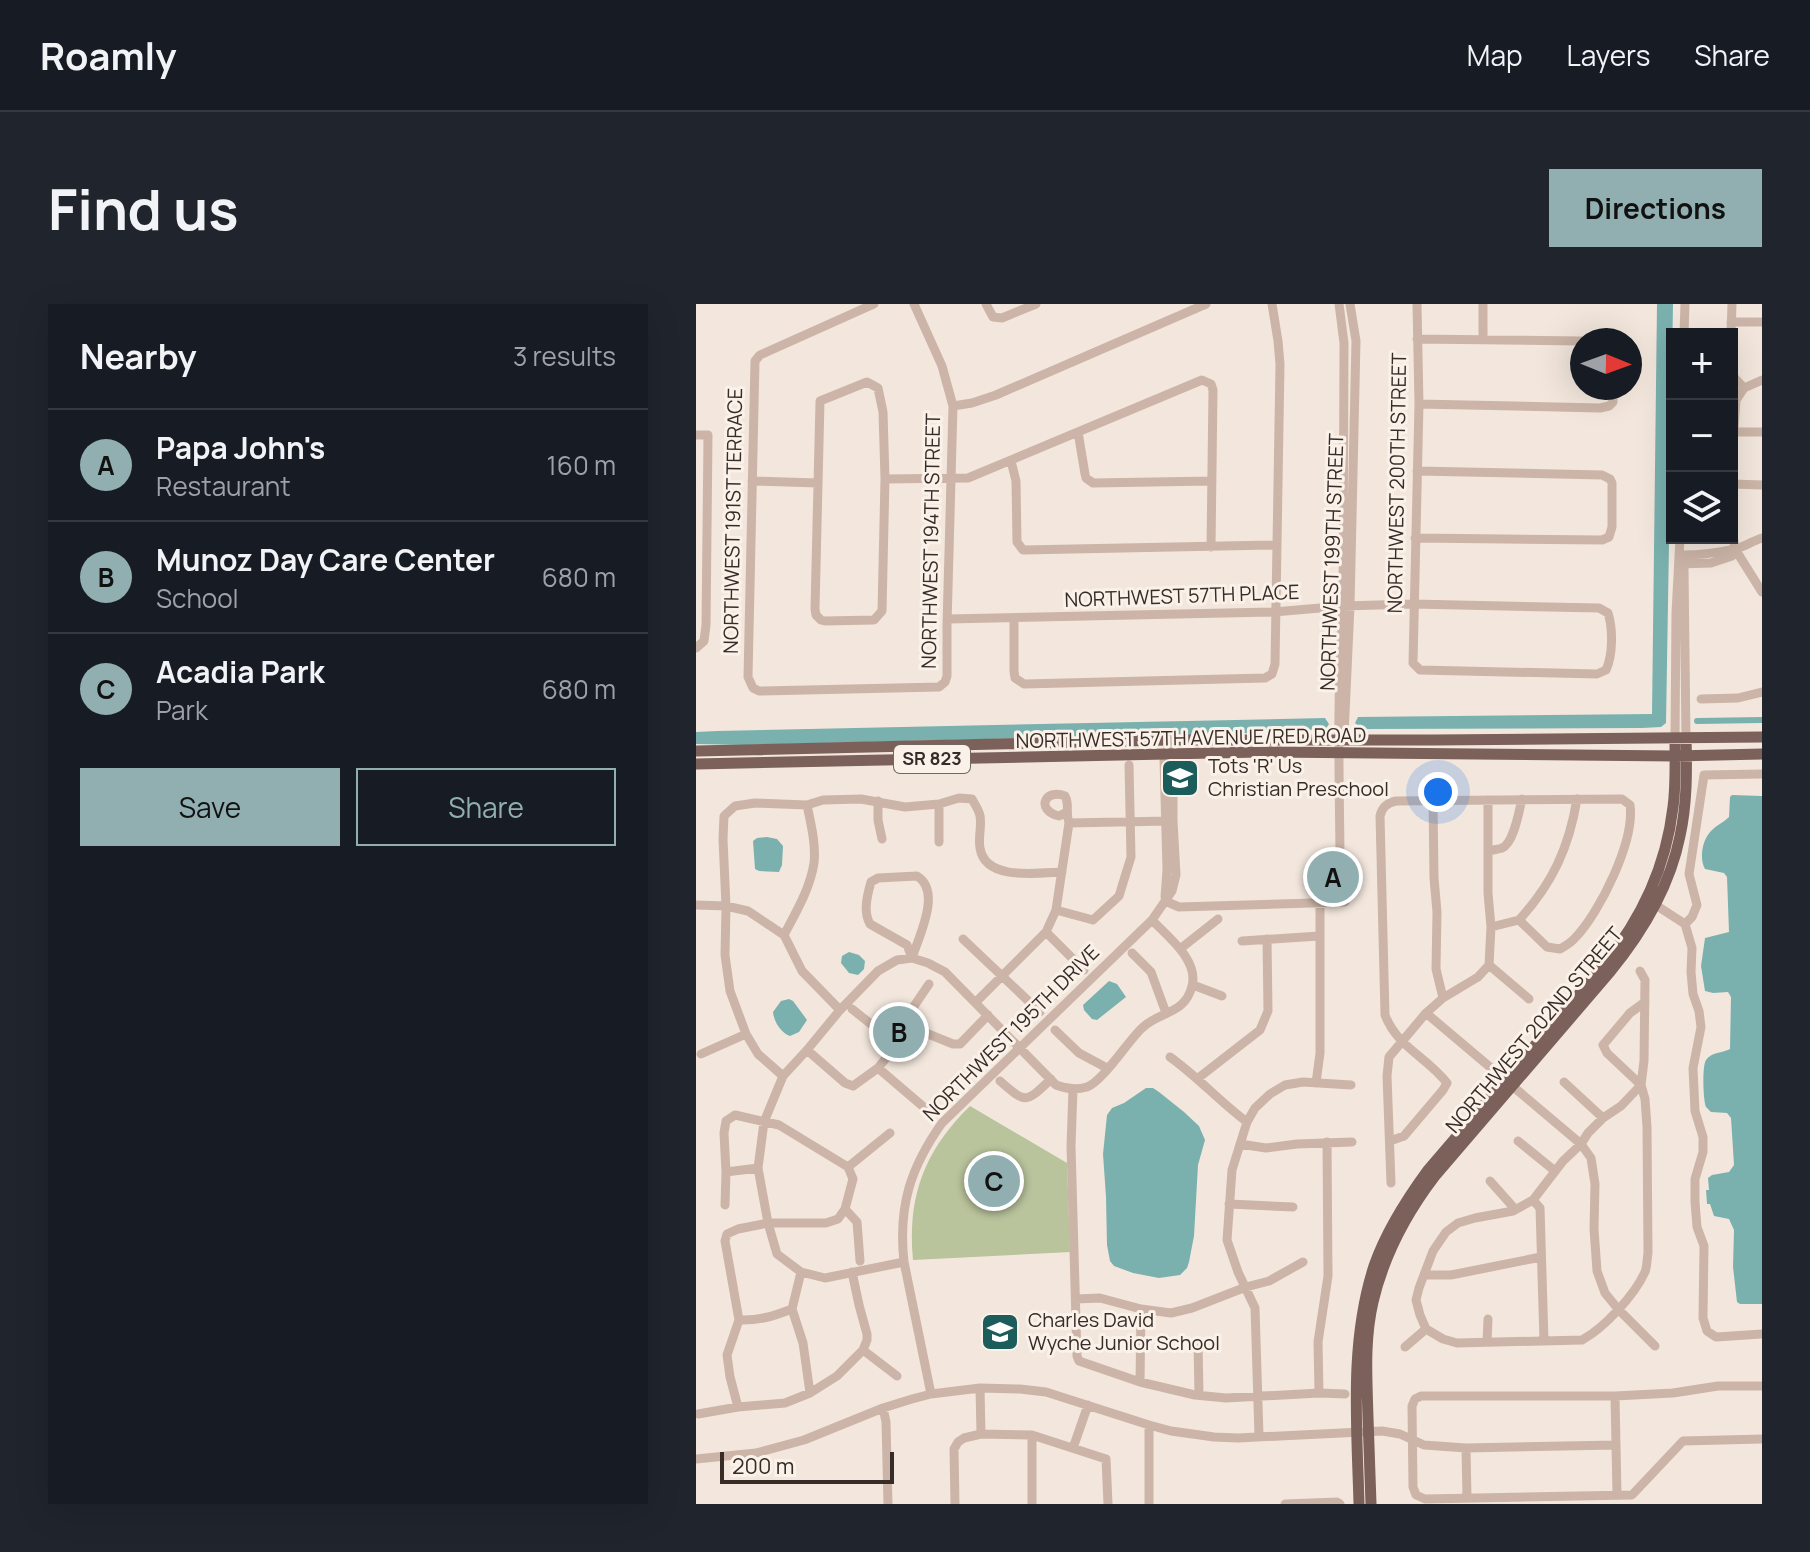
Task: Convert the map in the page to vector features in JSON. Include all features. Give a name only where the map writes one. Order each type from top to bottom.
[{"type":"main road","name":"SR 823","points":[[1681,738],[1762,737]]},
{"type":"main road","name":"NORTHWEST 57TH AVENUE/RED ROAD","points":[[696,751],[1168,740],[1681,738]]},
{"type":"main road","name":"NORTHWEST 202ND STREET","points":[[1363,1432],[1367,1343],[1378,1268],[1422,1194],[1509,1083],[1623,956],[1670,870],[1680,837],[1686,792],[1681,738]]},
{"type":"main road","name":"NORTHWEST 57TH AVENUE/RED ROAD","points":[[696,764],[1259,752],[1681,756]]},
{"type":"main road","name":"SR 823","points":[[1681,756],[1762,754]]},
{"type":"main road","points":[[1359,1504],[1363,1432]]},
{"type":"main road","points":[[1363,1432],[1371,1504]]},
{"type":"street","name":"NORTHWEST 191ST TERRACE","points":[[874,304],[760,355],[755,361],[748,677],[753,688],[768,691],[939,687]]},
{"type":"street","name":"NORTHWEST 194TH STREET","points":[[914,304],[942,366],[953,406],[947,676],[939,687]]},
{"type":"street","points":[[986,304],[993,317],[1002,318],[1036,304]]},
{"type":"street","points":[[953,406],[996,395],[1206,304]]},
{"type":"street","points":[[1014,619],[1014,671],[1018,681],[1024,684],[1265,678],[1272,674],[1275,664],[1280,364],[1272,304]]},
{"type":"street","name":"NORTHWEST 199TH STREET","points":[[1339,304],[1344,343],[1346,606]]},
{"type":"street","name":"NORTHWEST 199TH STREET","points":[[1165,901],[1179,907],[1345,902],[1344,856],[1340,852],[1339,754],[1342,740],[1340,640],[1346,606],[1356,341],[1350,304]]},
{"type":"street","name":"NORTHWEST 200TH STREET","points":[[1417,304],[1419,404],[1413,663],[1420,670],[1597,674],[1606,670]]},
{"type":"street","points":[[1483,304],[1483,339]]},
{"type":"street","points":[[1684,328],[1685,304]]},
{"type":"street","points":[[1731,328],[1732,304]]},
{"type":"street","points":[[1731,322],[1762,322]]},
{"type":"street","points":[[1417,339],[1570,341]]},
{"type":"street","points":[[1736,400],[1744,388],[1762,380]]},
{"type":"street","points":[[885,479],[968,478],[1196,381],[1206,381],[1213,390],[1211,547]]},
{"type":"street","points":[[867,382],[878,388],[883,412],[885,479],[882,611],[874,620],[821,620],[815,609],[820,401],[862,383],[867,382]]},
{"type":"street","points":[[1738,382],[1744,388]]},
{"type":"street","points":[[1419,404],[1600,408],[1609,406],[1613,400]]},
{"type":"street","points":[[1078,432],[1085,474],[1093,483],[1212,481]]},
{"type":"street","points":[[1738,432],[1762,432]]},
{"type":"street","points":[[696,435],[708,435],[706,625],[704,641],[696,648]]},
{"type":"street","points":[[1011,461],[1016,481],[1017,542],[1023,550],[1277,545]]},
{"type":"street","points":[[1415,538],[1602,540],[1609,537],[1612,527],[1612,488],[1610,479],[1602,475],[1417,471]]},
{"type":"street","points":[[752,481],[818,483]]},
{"type":"street","points":[[1738,484],[1762,485]]},
{"type":"street","points":[[1679,560],[1732,556],[1735,549],[1762,538]]},
{"type":"street","name":"NORTHWEST 202ND STREET","points":[[1680,544],[1679,560],[1684,568],[1681,738]]},
{"type":"street","points":[[1734,544],[1762,592]]},
{"type":"street","name":"NORTHWEST 57TH PLACE","points":[[948,619],[1274,612],[1413,604],[1599,608],[1608,613],[1610,623],[1610,659],[1606,670]]},
{"type":"street","points":[[1701,699],[1738,698],[1762,692]]},
{"type":"street","name":"NORTHWEST 195TH DRIVE","points":[[931,1394],[902,1243],[905,1204],[919,1160],[942,1123],[1152,920],[1172,891],[1176,875],[1164,759],[1168,754],[1168,740]]},
{"type":"street","points":[[1056,910],[1093,920],[1119,896],[1131,857],[1129,765]]},
{"type":"street","points":[[1685,924],[1697,905],[1689,874],[1704,775],[1762,774]]},
{"type":"street","points":[[783,1076],[758,1054],[746,1034],[730,991],[725,955],[724,816],[735,806],[755,803],[807,805],[823,800],[861,799],[905,807],[939,804],[959,798],[972,799],[980,814],[979,847],[983,859],[994,869],[1021,873],[1062,872]]},
{"type":"street","points":[[1489,851],[1507,845],[1522,799]]},
{"type":"street","points":[[1390,1141],[1404,1136],[1447,1083],[1401,1042],[1391,1030],[1385,1015],[1380,816],[1385,806],[1396,801],[1522,799],[1622,799],[1630,805],[1630,823],[1618,866],[1599,903],[1573,940],[1560,949],[1547,947],[1519,920]]},
{"type":"street","points":[[1491,927],[1519,920],[1536,902],[1555,872],[1572,828],[1577,799]]},
{"type":"street","points":[[1433,800],[1436,969],[1443,998]]},
{"type":"street","points":[[1391,1183],[1389,1057],[1426,1013],[1443,998],[1478,977],[1489,965],[1488,800]]},
{"type":"street","points":[[878,801],[882,839]]},
{"type":"street","points":[[939,804],[939,842]]},
{"type":"street","points":[[784,935],[805,895],[814,863],[807,805]]},
{"type":"street","points":[[976,1002],[1046,932],[1056,910],[1067,818],[1131,823],[1169,821]]},
{"type":"street","points":[[917,876],[924,880],[928,889],[928,913],[912,958],[907,945],[883,933],[867,919],[871,882],[878,878],[917,876]]},
{"type":"street","points":[[1651,902],[1685,924],[1692,948],[1693,994],[1701,1027],[1693,1068],[1695,1111],[1703,1137],[1703,1152],[1695,1179],[1697,1227],[1704,1246],[1703,1318],[1707,1331],[1716,1337],[1762,1334]]},
{"type":"street","points":[[696,905],[726,906],[748,911],[784,935],[802,971],[840,1010]]},
{"type":"street","points":[[1316,1083],[1320,1053],[1320,908]]},
{"type":"street","points":[[1180,949],[1218,919]]},
{"type":"street","points":[[904,1262],[825,1278],[801,1272],[777,1254],[758,1168],[764,1122],[783,1076],[878,971],[897,960],[912,958],[945,972],[1056,1085],[1073,1089],[1086,1087],[1145,1025],[1178,1010],[1193,985],[1192,967],[1180,949],[1152,920]]},
{"type":"street","points":[[1046,932],[1084,970]]},
{"type":"street","points":[[1242,941],[1319,936]]},
{"type":"street","points":[[963,939],[1040,1012]]},
{"type":"street","points":[[1197,1079],[1260,1030],[1268,1011],[1267,939]]},
{"type":"street","points":[[1132,953],[1151,972],[1166,1013]]},
{"type":"street","points":[[1489,965],[1529,999]]},
{"type":"street","points":[[1640,971],[1645,980],[1641,1085],[1647,1127],[1646,1271],[1632,1294],[1594,1333],[1582,1340],[1457,1343],[1426,1329],[1416,1300],[1433,1251],[1446,1232],[1458,1223],[1515,1209],[1533,1200],[1588,1133],[1641,1085]]},
{"type":"street","points":[[807,1050],[845,1083],[853,1086],[878,1068],[911,1027],[910,1012],[929,984]]},
{"type":"street","points":[[1193,985],[1222,996]]},
{"type":"street","points":[[1641,1085],[1607,1053],[1603,1045],[1630,1013],[1645,1002]]},
{"type":"street","points":[[852,1009],[896,1044]]},
{"type":"street","points":[[1426,1013],[1581,1144],[1591,1158],[1595,1184],[1597,1271],[1605,1293],[1655,1346]]},
{"type":"street","points":[[911,1027],[960,1044],[988,1015]]},
{"type":"street","points":[[1055,1030],[1079,1053],[1107,1068]]},
{"type":"street","points":[[701,1054],[746,1034]]},
{"type":"street","points":[[1170,1057],[1247,1122]]},
{"type":"street","points":[[878,1068],[926,1109]]},
{"type":"street","points":[[1000,1081],[1018,1098],[1027,1098],[1034,1096],[1051,1079]]},
{"type":"street","points":[[1259,1436],[1255,1308],[1227,1240],[1232,1170],[1247,1122],[1261,1101],[1285,1085],[1303,1082],[1351,1085]]},
{"type":"street","points":[[1564,1082],[1603,1118]]},
{"type":"street","points":[[1073,1089],[1071,1146],[1079,1361],[1140,1382],[1199,1395],[1226,1398],[1345,1394]]},
{"type":"street","points":[[725,1205],[724,1133],[726,1121],[735,1115],[779,1125],[848,1167],[853,1179],[845,1209],[838,1219],[826,1223],[768,1223],[727,1234],[725,1241],[739,1320],[727,1355],[738,1407]]},
{"type":"street","points":[[848,1167],[890,1133]]},
{"type":"street","points":[[1518,1141],[1555,1171]]},
{"type":"street","points":[[1319,1393],[1318,1342],[1328,1276],[1327,1142]]},
{"type":"street","points":[[1240,1144],[1266,1148],[1352,1142]]},
{"type":"street","points":[[726,1172],[758,1168]]},
{"type":"street","points":[[1490,1181],[1515,1209]]},
{"type":"street","points":[[1533,1200],[1540,1208],[1544,1341]]},
{"type":"street","points":[[1229,1204],[1293,1207]]},
{"type":"street","points":[[845,1209],[857,1222],[860,1261]]},
{"type":"street","points":[[1425,1275],[1451,1275],[1541,1257]]},
{"type":"street","points":[[1076,1299],[1100,1298],[1171,1313],[1269,1281],[1303,1262]]},
{"type":"street","points":[[801,1272],[792,1309],[803,1343],[810,1393]]},
{"type":"street","points":[[698,1414],[785,1403],[810,1393],[837,1376],[863,1350],[867,1334],[852,1272]]},
{"type":"street","points":[[739,1320],[754,1321],[792,1309]]},
{"type":"street","points":[[1140,1382],[1141,1309]]},
{"type":"street","points":[[1487,1342],[1488,1319]]},
{"type":"street","points":[[1405,1347],[1426,1329]]},
{"type":"street","points":[[1198,1343],[1199,1395]]},
{"type":"street","points":[[863,1350],[897,1376]]},
{"type":"street","points":[[1762,1386],[1718,1386],[1673,1393],[1615,1396],[1421,1396],[1415,1399],[1412,1406],[1413,1487],[1416,1495],[1425,1499],[1632,1495],[1683,1441],[1762,1439]]},
{"type":"street","points":[[696,1459],[768,1450],[931,1394],[999,1387],[1046,1392],[1171,1431],[1214,1437],[1382,1431],[1400,1434],[1424,1445],[1466,1448],[1616,1445]]},
{"type":"street","points":[[980,1388],[981,1434]]},
{"type":"street","points":[[1615,1396],[1617,1495]]},
{"type":"street","points":[[1073,1448],[1088,1405]]},
{"type":"street","points":[[883,1408],[888,1504]]},
{"type":"street","points":[[1149,1425],[1149,1504]]},
{"type":"street","points":[[955,1504],[954,1449],[964,1438],[981,1434],[1032,1435],[1106,1459],[1108,1504]]},
{"type":"street","points":[[1032,1435],[1032,1504]]},
{"type":"street","points":[[1466,1448],[1467,1498]]},
{"type":"street","points":[[1285,1504],[1340,1504]]},
{"type":"green space","points":[[970,1106],[1067,1163],[1070,1252],[913,1260],[913,1216],[922,1176],[941,1140]]},
{"type":"water","points":[[1657,304],[1673,304],[1673,328],[1666,328],[1666,544],[1669,544],[1666,723],[1661,727],[1642,728],[1362,729],[1355,723],[1358,717],[1652,714]]},
{"type":"water","points":[[1325,718],[1329,724],[1326,729],[1178,737],[696,744],[696,732],[717,731]]},
{"type":"water","points":[[1732,795],[1762,796],[1762,1304],[1737,1302],[1733,1267],[1734,1230],[1729,1219],[1714,1216],[1710,1204],[1707,1204],[1706,1190],[1709,1190],[1708,1178],[1729,1172],[1734,1165],[1731,1118],[1727,1113],[1711,1112],[1706,1107],[1703,1083],[1708,1057],[1730,1049],[1731,997],[1728,992],[1705,991],[1701,966],[1705,938],[1729,932],[1727,877],[1724,873],[1705,869],[1702,855],[1709,834],[1729,817]]},
{"type":"water","points":[[767,837],[777,839],[783,846],[779,872],[755,869],[753,841]]},
{"type":"water","points":[[849,952],[865,961],[864,969],[858,975],[849,973],[841,963],[842,956]]},
{"type":"water","points":[[1109,981],[1117,984],[1126,997],[1097,1020],[1092,1019],[1083,1005]]},
{"type":"water","points":[[789,999],[807,1020],[799,1032],[790,1036],[778,1027],[773,1012],[781,1001]]},
{"type":"water","points":[[1146,1088],[1153,1088],[1184,1112],[1199,1126],[1205,1140],[1198,1165],[1194,1236],[1187,1268],[1180,1275],[1159,1278],[1114,1266],[1107,1245],[1103,1154],[1107,1115],[1112,1108]]},
{"type":"waterway","points":[[1697,721],[1762,720]]},
{"type":"place","name":"Tots 'R' Us Christian Preschool","points":[[1180,778]]},
{"type":"place","name":"Papa John's","points":[[1333,877]]},
{"type":"place","name":"Munoz Day Care Center","points":[[899,1032]]},
{"type":"place","name":"Acadia Park","points":[[994,1181]]},
{"type":"place","name":"Charles David Wyche Junior School","points":[[1000,1332]]}]
